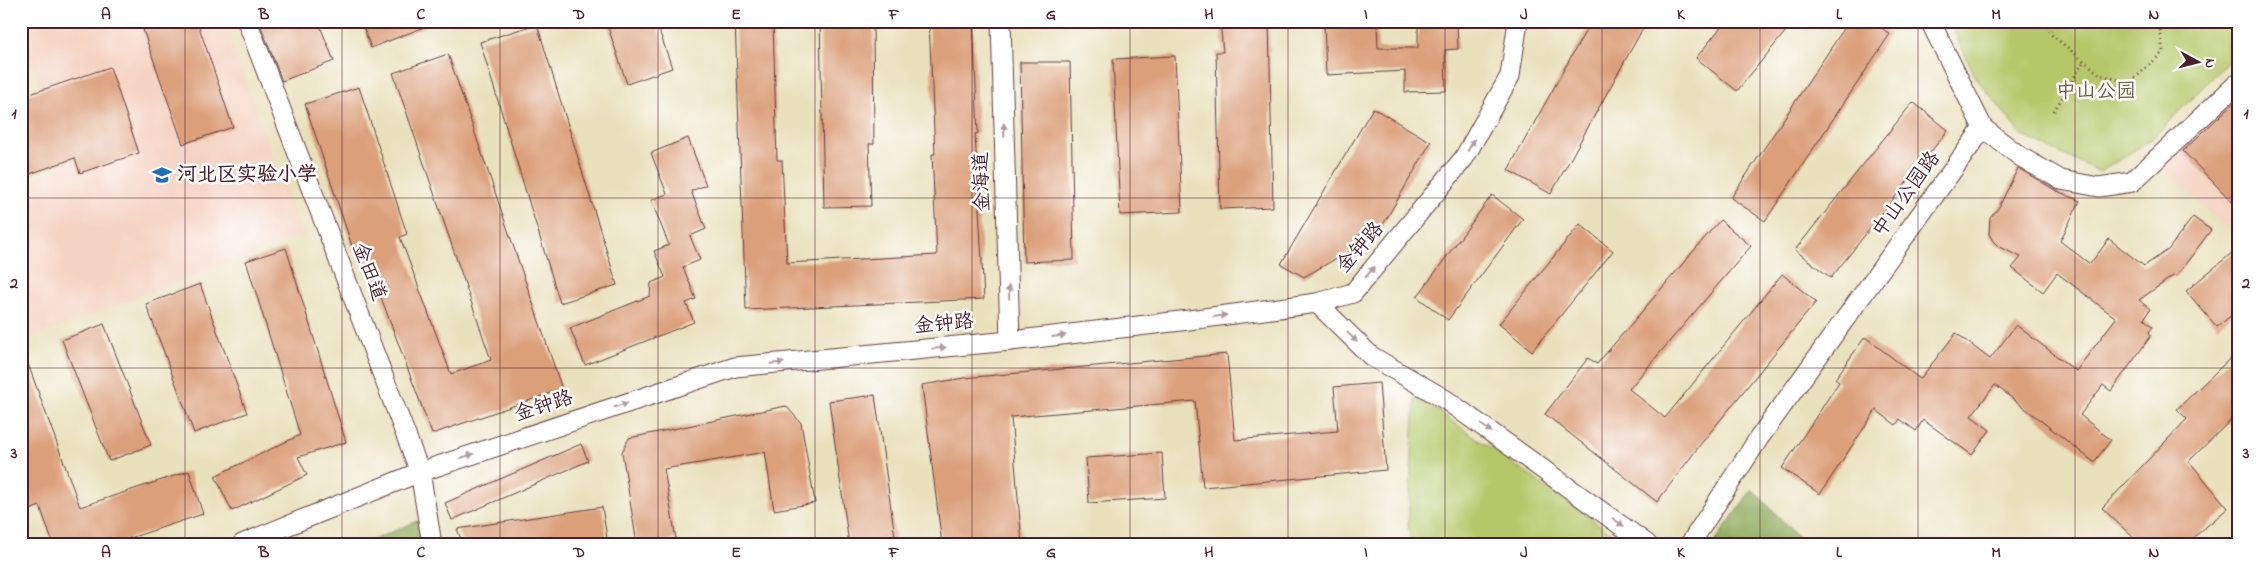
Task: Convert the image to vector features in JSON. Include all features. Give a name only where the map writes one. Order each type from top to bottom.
[{"type":"street","name":"金田道","points":[[247,21],[420,472],[432,544]]},
{"type":"street","name":"金海道","points":[[1000,21],[1010,341]]},
{"type":"street","name":"金钟路","points":[[242,544],[420,472],[735,367],[1010,341],[1317,303],[1353,293],[1464,158],[1510,76],[1518,21]]},
{"type":"street","points":[[1930,21],[1983,128],[2021,157],[2061,180],[2099,187],[2132,182],[2239,82]]},
{"type":"street","name":"中山公园路","points":[[1690,544],[1759,438],[1983,128]]},
{"type":"street","points":[[1317,303],[1371,356],[1446,400],[1647,544]]},
{"type":"path","points":[[2046,21],[2052,35],[2101,75],[2130,84],[2163,52],[2159,21]]},
{"type":"path","points":[[2054,111],[2084,61]]},
{"type":"shaded area","name":"河北区实验小学","points":[[21,21],[223,21],[303,235],[28,339],[21,319],[21,183],[66,166],[21,31]]},
{"type":"shaded area","points":[[2239,70],[2239,240],[2152,157]]},
{"type":"green space","name":"中山公园","points":[[1949,21],[2239,21],[2239,50],[2152,139],[2100,172],[2023,136],[1976,78]]},
{"type":"green space","points":[[1415,395],[1627,544],[1411,544],[1408,525]]},
{"type":"green space","points":[[1752,489],[1805,544],[1713,544]]},
{"type":"green space","points":[[417,521],[421,544],[364,544]]},
{"type":"building","points":[[167,21],[197,21],[233,127],[183,144],[143,30]]},
{"type":"building","points":[[259,21],[318,21],[334,61],[282,81]]},
{"type":"building","points":[[361,21],[437,21],[437,22],[371,48]]},
{"type":"building","points":[[606,21],[656,21],[672,68],[627,84]]},
{"type":"building","points":[[735,21],[773,21],[777,160],[782,160],[787,263],[937,255],[932,154],[935,154],[929,21],[973,21],[978,133],[975,134],[984,299],[746,310]]},
{"type":"building","points":[[820,21],[873,21],[874,144],[869,144],[871,206],[824,207]]},
{"type":"building","points":[[1220,21],[1269,21],[1273,207],[1220,209],[1216,52],[1223,52]]},
{"type":"building","points":[[1324,21],[1377,21],[1378,48],[1418,48],[1418,21],[1457,21],[1458,49],[1445,50],[1446,91],[1405,92],[1405,71],[1326,75]]},
{"type":"building","points":[[1591,21],[1647,21],[1551,194],[1508,170]]},
{"type":"building","points":[[1726,21],[1794,21],[1737,91],[1696,58]]},
{"type":"building","points":[[1849,21],[1872,21],[1890,34],[1765,221],[1731,198]]},
{"type":"building","points":[[537,24],[617,285],[560,303],[480,42]]},
{"type":"building","points":[[448,54],[562,389],[432,434],[363,249],[354,252],[305,104],[359,87],[407,234],[400,237],[451,374],[491,360],[393,73]]},
{"type":"building","points":[[1175,56],[1182,212],[1120,215],[1113,59]]},
{"type":"building","points":[[1020,62],[1070,62],[1074,260],[1024,262]]},
{"type":"building","points":[[110,67],[139,153],[80,173],[75,158],[21,177],[21,97]]},
{"type":"building","points":[[2239,98],[2239,209],[2183,151]]},
{"type":"building","points":[[1913,102],[1948,130],[1831,278],[1795,250]]},
{"type":"building","points":[[1373,108],[1431,142],[1380,230],[1367,222],[1351,250],[1304,277],[1281,264]]},
{"type":"building","points":[[688,138],[706,185],[691,191],[706,229],[690,236],[700,260],[683,267],[696,299],[686,303],[694,322],[585,365],[570,328],[650,296],[651,283],[665,277],[654,251],[669,245],[651,200],[667,194],[651,153]]},
{"type":"building","points":[[2018,168],[2055,190],[2080,201],[2060,241],[2090,264],[2109,239],[2144,266],[2168,250],[2193,217],[2211,230],[2175,278],[2173,276],[2139,300],[2150,309],[2144,319],[2153,327],[2149,332],[2151,336],[2111,391],[2103,385],[2080,415],[2111,440],[2094,462],[1995,385],[1971,416],[1990,430],[1972,455],[1923,420],[1916,431],[1900,419],[1896,425],[1876,410],[1820,494],[1782,468],[1839,382],[1835,379],[1865,337],[1920,379],[1956,333],[1990,359],[2016,325],[2076,371],[2116,318],[2057,273],[2043,292],[2012,268],[2021,257],[1999,247],[1993,241],[1989,234],[1990,218],[1999,207]]},
{"type":"building","points":[[1492,195],[1523,219],[1448,320],[1417,297]]},
{"type":"building","points":[[1720,220],[1751,246],[1629,389],[1665,418],[1782,274],[1816,302],[1700,445],[1657,502],[1545,414],[1588,358],[1597,364]]},
{"type":"building","points":[[1580,224],[1613,251],[1532,351],[1499,324]]},
{"type":"building","points":[[2239,247],[2239,309],[2217,327],[2186,291]]},
{"type":"building","points":[[286,248],[346,442],[298,457],[307,475],[232,511],[215,476],[300,435],[246,261]]},
{"type":"building","points":[[200,284],[247,413],[194,433],[146,304]]},
{"type":"building","points":[[104,324],[151,445],[109,461],[62,340]]},
{"type":"building","points":[[21,350],[23,350],[80,507],[189,471],[203,514],[112,544],[53,544],[40,506],[25,512],[21,503]]},
{"type":"building","points":[[2239,350],[2239,412],[2189,461],[2228,508],[2186,544],[2140,544],[2102,508],[2187,419],[2177,409]]},
{"type":"building","points":[[1227,354],[1235,440],[1338,431],[1334,387],[1379,383],[1386,470],[1203,487],[1195,401],[1011,417],[1022,544],[942,544],[922,385],[964,378]]},
{"type":"building","points":[[875,395],[896,544],[849,544],[829,401]]},
{"type":"building","points":[[786,406],[801,423],[815,503],[774,510],[765,452],[664,469],[676,539],[637,544],[622,452],[629,438]]},
{"type":"building","points":[[581,444],[588,461],[452,520],[445,503]]},
{"type":"building","points":[[1162,453],[1165,498],[1089,503],[1086,458]]},
{"type":"building","points":[[602,507],[608,544],[463,544],[457,529]]},
{"type":"place","name":"河北区实验小学","points":[[162,175]]}]
